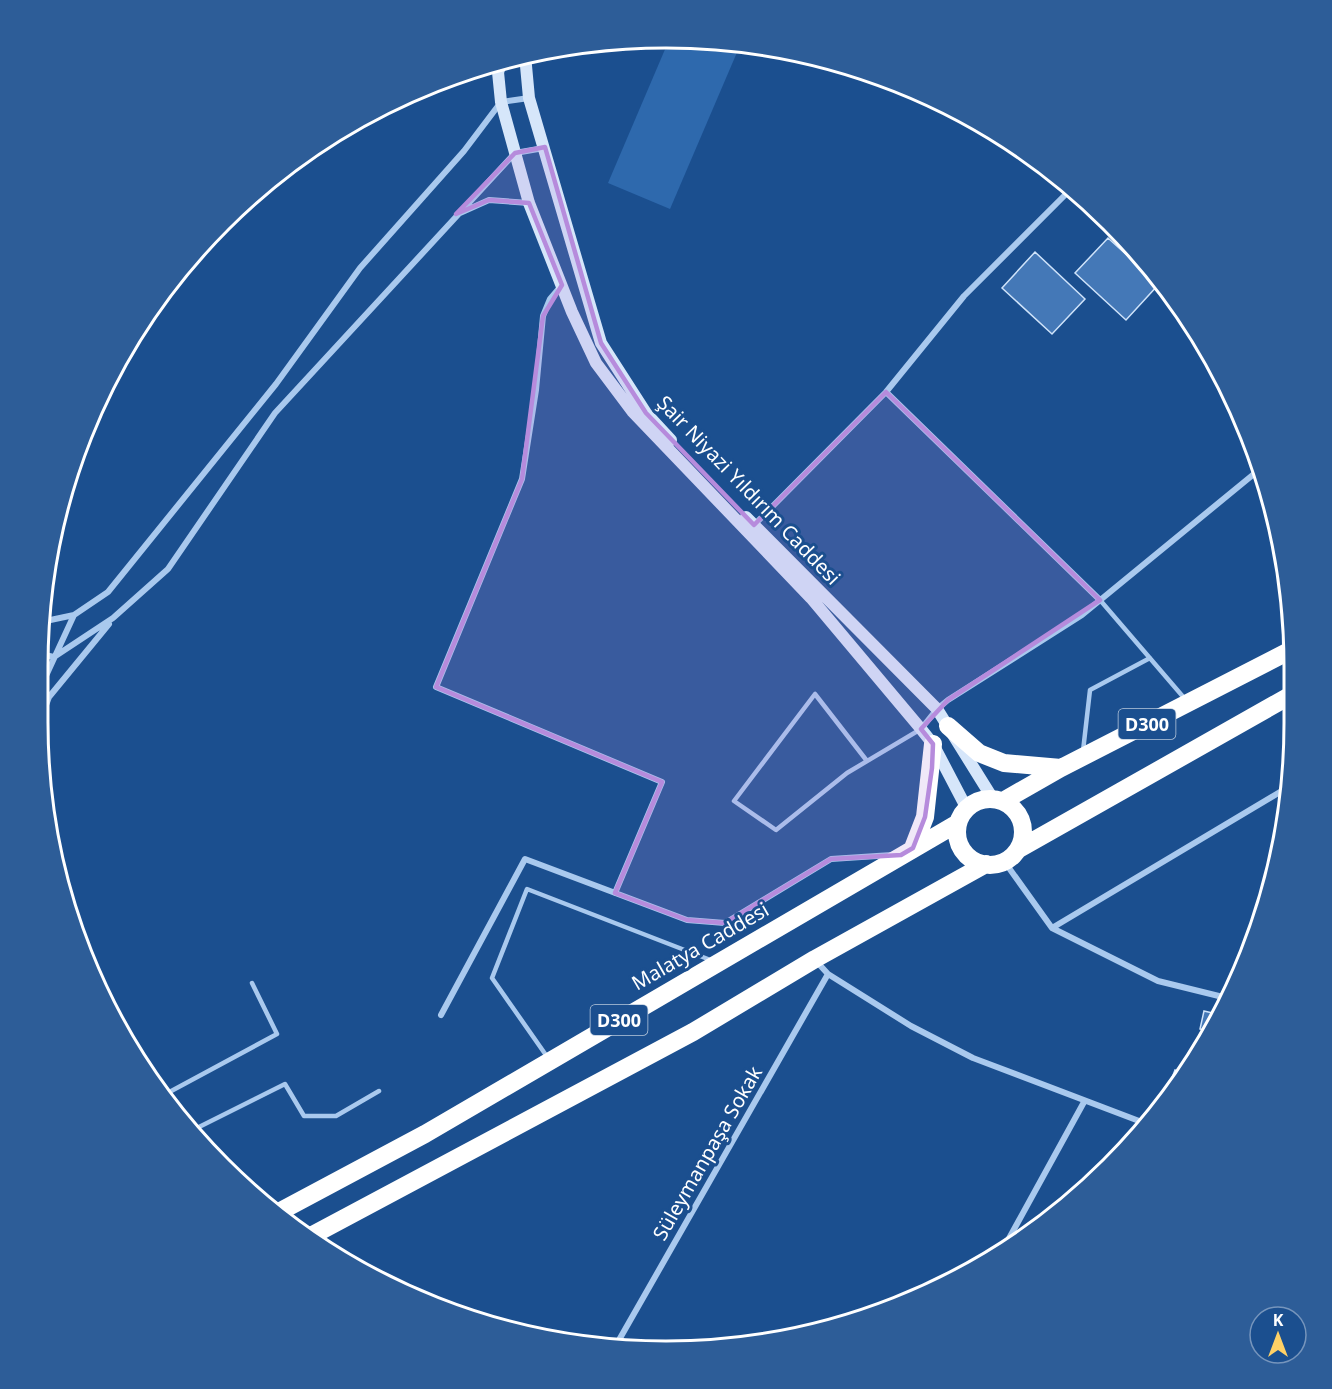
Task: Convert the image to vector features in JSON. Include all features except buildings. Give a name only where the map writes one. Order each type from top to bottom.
[{"type":"highway","name":"D300","points":[[998,800],[1284,654]]},
{"type":"highway","name":"D300","points":[[1018,849],[1284,699]]},
{"type":"highway","points":[[948,726],[979,753],[1004,763],[1060,768]]},
{"type":"highway","points":[[907,851],[925,817],[933,744]]},
{"type":"highway","points":[[998,800],[1017,813],[1022,822],[1022,840],[1018,849],[1005,861],[986,864],[975,861],[960,845],[963,816],[979,801],[998,800]]},
{"type":"highway","name":"Malatya Caddesi","points":[[285,1209],[425,1134],[963,816]]},
{"type":"highway","name":"D300","points":[[317,1233],[693,1032],[815,959],[986,864]]},
{"type":"street","name":"Şair Niyazi Yıldırım Caddesi","points":[[526,64],[529,98],[601,343],[646,413],[937,709],[998,800]]},
{"type":"street","points":[[498,71],[501,102],[529,203],[596,363],[632,411],[811,598],[921,729],[933,744],[963,816]]},
{"type":"street","points":[[50,619],[74,615],[108,592],[276,384],[360,268],[464,151],[501,102],[529,98]]},
{"type":"street","points":[[48,656],[54,657],[113,618],[168,569],[275,413],[456,214],[515,153],[545,147]]},
{"type":"street","points":[[754,525],[886,392],[964,296],[1065,195]]},
{"type":"street","points":[[456,214],[489,200],[529,203]]},
{"type":"street","points":[[562,285],[550,299],[543,316],[536,390],[522,479],[436,687],[662,783],[615,893]]},
{"type":"street","points":[[886,392],[1100,600]]},
{"type":"street","points":[[921,729],[937,709],[1082,615],[1253,474]]},
{"type":"street","points":[[48,671],[74,615]]},
{"type":"street","points":[[48,700],[113,618]]},
{"type":"street","points":[[1052,928],[1280,792]]},
{"type":"street","points":[[441,1015],[525,859],[687,920],[725,923],[831,859],[907,851]]},
{"type":"street","points":[[1005,861],[1052,928],[1158,981],[1220,996]]},
{"type":"street","points":[[815,959],[828,975],[911,1026],[973,1058],[1138,1121]]},
{"type":"street","name":"Süleymanpaşa Sokak","points":[[619,1339],[828,975]]},
{"type":"street","points":[[1010,1236],[1084,1102]]},
{"type":"lane","points":[[1100,600],[1188,703]]},
{"type":"lane","points":[[1082,758],[1090,690],[1150,658]]},
{"type":"lane","points":[[867,761],[815,694],[734,801],[776,830],[847,772],[867,761],[921,729]]},
{"type":"lane","points":[[549,1061],[492,978],[527,889],[717,963]]},
{"type":"lane","points":[[170,1091],[277,1034],[252,983]]},
{"type":"lane","points":[[199,1127],[285,1084],[304,1116],[336,1116],[379,1091]]},
{"type":"highlighted area","points":[[545,147],[601,343],[646,413],[754,525],[886,392],[1100,600],[948,700],[921,729],[933,744],[932,768],[925,817],[913,848],[901,855],[831,859],[725,923],[687,920],[615,893],[662,782],[436,687],[522,479],[543,316],[562,285],[529,203],[489,200],[456,214],[515,153]]},
{"type":"shaded area","points":[[666,48],[737,52],[670,209],[608,183]]}]
